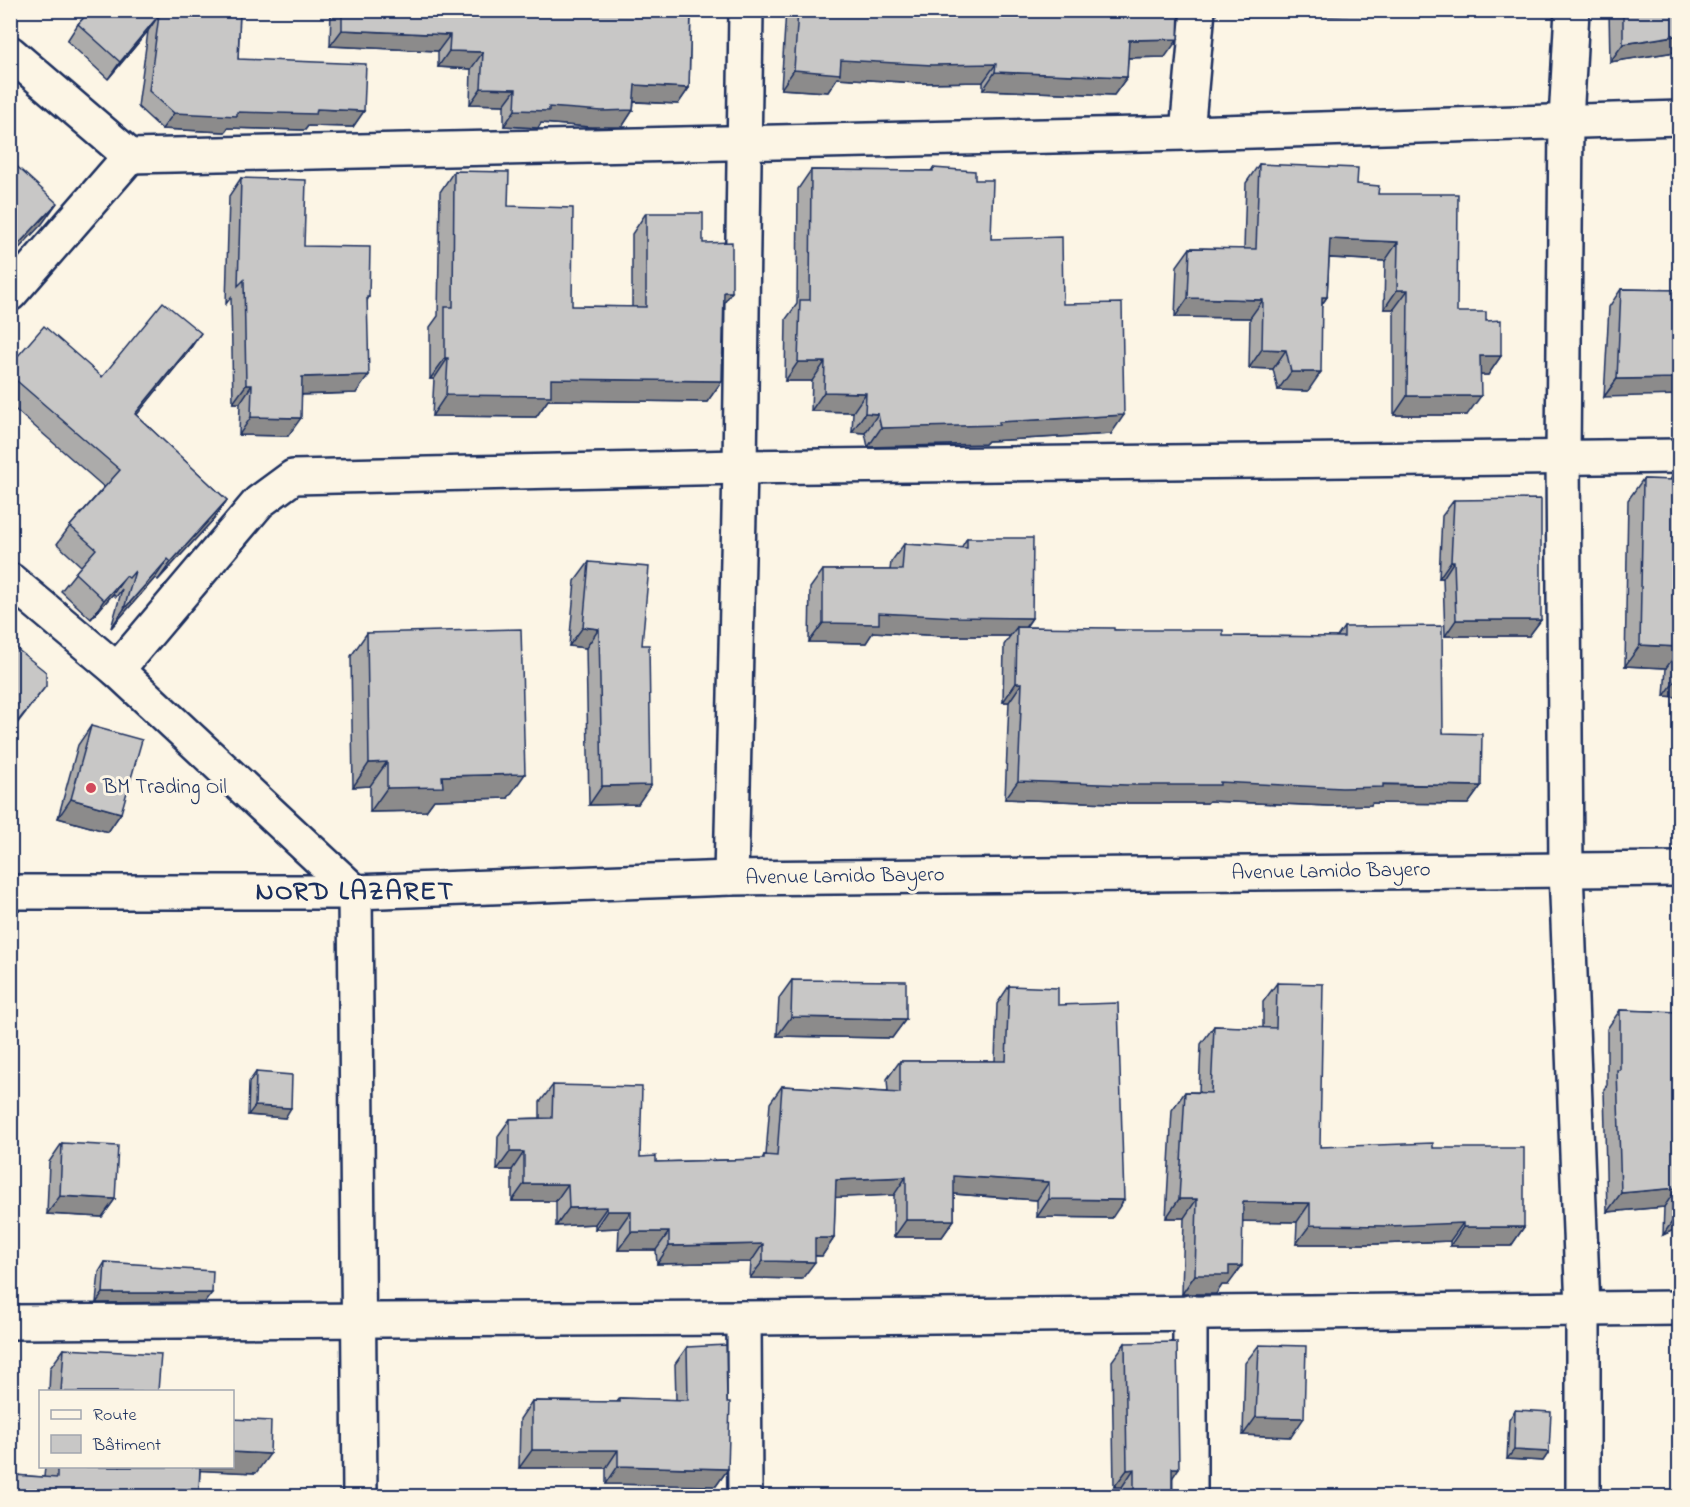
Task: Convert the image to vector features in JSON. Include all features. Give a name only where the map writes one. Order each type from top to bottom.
[{"type":"street","points":[[731,878],[740,467],[746,10]]},
{"type":"street","points":[[1187,133],[1198,10]]},
{"type":"street","points":[[1572,10],[1566,121],[1563,457],[1566,870],[1583,1309],[1583,1497]]},
{"type":"street","points":[[10,53],[130,156],[1187,133],[1680,117]]},
{"type":"street","points":[[10,294],[130,156]]},
{"type":"street","points":[[117,670],[259,502],[293,477],[740,467],[1680,456]]},
{"type":"street","points":[[10,580],[117,670],[355,892],[360,1497]]},
{"type":"street","name":"Avenue Lamido Bayero","points":[[10,892],[355,892],[731,878],[1680,869]]},
{"type":"street","points":[[10,1322],[744,1318],[1680,1308]]},
{"type":"street","points":[[1190,1312],[1190,1497]]},
{"type":"street","points":[[744,1318],[745,1497]]},
{"type":"building","points":[[91,10],[240,10],[238,59],[366,64],[364,111],[317,109],[316,114],[237,112],[237,116],[174,113],[149,91],[159,15],[120,62],[78,24]]},
{"type":"building","points":[[342,10],[691,10],[689,88],[635,85],[633,110],[602,111],[549,107],[549,111],[515,110],[516,89],[481,88],[483,52],[449,51],[450,35],[342,30]]},
{"type":"building","points":[[798,10],[1179,10],[1178,39],[1129,40],[1127,77],[995,72],[996,64],[932,65],[841,60],[840,74],[794,70]]},
{"type":"building","points":[[1623,10],[1680,10],[1680,35],[1623,44]]},
{"type":"building","points":[[10,160],[57,203],[13,250],[16,254],[10,263]]},
{"type":"building","points":[[1259,164],[1358,168],[1357,184],[1379,186],[1378,194],[1458,194],[1457,312],[1486,312],[1486,321],[1501,320],[1501,356],[1480,356],[1481,396],[1407,396],[1408,290],[1397,290],[1398,242],[1330,239],[1327,297],[1322,297],[1321,372],[1291,372],[1286,350],[1262,349],[1263,300],[1188,298],[1190,248],[1256,249]]},
{"type":"building","points":[[933,168],[975,171],[975,180],[993,180],[991,239],[1062,237],[1063,304],[1122,303],[1124,415],[999,422],[999,425],[881,428],[878,414],[865,413],[866,393],[824,392],[825,362],[798,362],[800,300],[810,300],[811,170],[933,171]]},
{"type":"building","points":[[454,171],[509,172],[508,206],[573,208],[572,306],[646,307],[646,213],[703,213],[703,243],[732,242],[732,292],[724,292],[722,381],[551,379],[551,396],[446,395],[448,358],[445,358],[445,307],[453,307]]},
{"type":"building","points":[[241,178],[306,180],[304,246],[370,247],[369,297],[367,297],[369,375],[302,377],[301,418],[251,417],[252,385],[246,385],[244,280],[238,286]]},
{"type":"building","points":[[1621,289],[1680,290],[1680,378],[1617,379]]},
{"type":"building","points":[[163,302],[201,333],[135,414],[227,500],[171,562],[168,559],[124,609],[135,571],[129,578],[126,576],[104,600],[75,573],[96,549],[70,526],[120,470],[10,375],[10,365],[44,326],[102,377]]},
{"type":"building","points":[[1674,474],[1680,474],[1680,647],[1640,645],[1643,479],[1674,480]]},
{"type":"building","points":[[1541,499],[1541,620],[1456,620],[1454,561],[1451,561],[1454,500]]},
{"type":"building","points":[[967,538],[1033,538],[1032,618],[879,613],[879,624],[823,623],[823,570],[902,570],[904,544],[967,548]]},
{"type":"building","points":[[589,562],[649,567],[642,645],[649,645],[651,785],[602,786],[599,629],[583,627]]},
{"type":"building","points":[[1442,626],[1443,733],[1482,734],[1481,786],[1383,784],[1383,787],[1342,788],[1220,782],[1220,785],[1126,785],[1018,781],[1022,683],[1016,683],[1017,627],[1223,630],[1223,636],[1344,637],[1344,627]]},
{"type":"building","points":[[521,629],[525,774],[442,776],[443,787],[387,788],[387,762],[369,763],[367,633]]},
{"type":"building","points":[[12,645],[46,672],[46,686],[10,731],[10,647]]},
{"type":"building","points":[[91,726],[142,740],[121,813],[71,799]]},
{"type":"building","points":[[792,980],[906,981],[906,1019],[791,1017]]},
{"type":"building","points":[[1277,983],[1323,984],[1320,1147],[1433,1143],[1433,1148],[1524,1148],[1524,1227],[1463,1227],[1463,1223],[1389,1226],[1310,1225],[1310,1203],[1243,1202],[1242,1266],[1229,1266],[1229,1275],[1195,1275],[1197,1199],[1179,1199],[1185,1092],[1211,1093],[1214,1026],[1276,1028]]},
{"type":"building","points":[[1009,986],[1058,988],[1058,1005],[1118,1003],[1124,1200],[1049,1199],[1049,1182],[954,1176],[954,1220],[906,1220],[906,1177],[836,1180],[834,1238],[815,1238],[815,1262],[763,1261],[763,1244],[669,1246],[669,1232],[631,1232],[631,1211],[607,1211],[607,1207],[569,1208],[568,1184],[524,1184],[524,1152],[510,1152],[510,1119],[552,1118],[553,1085],[642,1087],[640,1157],[656,1156],[656,1162],[764,1159],[764,1155],[777,1156],[782,1086],[900,1093],[900,1061],[1006,1061]]},
{"type":"building","points":[[1620,1010],[1680,1012],[1680,1214],[1676,1216],[1677,1188],[1621,1193],[1617,1070],[1620,1070]]},
{"type":"building","points":[[256,1072],[292,1075],[291,1108],[255,1106]]},
{"type":"building","points":[[62,1143],[118,1146],[115,1199],[60,1196]]},
{"type":"building","points":[[105,1262],[213,1271],[212,1293],[103,1293]]},
{"type":"building","points":[[1177,1342],[1179,1468],[1172,1468],[1172,1497],[1134,1497],[1134,1469],[1127,1470],[1125,1343]]},
{"type":"building","points":[[726,1345],[727,1402],[730,1402],[728,1469],[618,1466],[618,1450],[532,1450],[532,1401],[620,1402],[620,1398],[688,1400],[687,1347]]},
{"type":"building","points":[[1259,1345],[1306,1346],[1304,1418],[1256,1417]]},
{"type":"building","points":[[64,1349],[161,1354],[158,1390],[61,1390]]},
{"type":"building","points":[[1515,1410],[1551,1412],[1549,1452],[1514,1450]]},
{"type":"building","points":[[234,1419],[271,1421],[270,1454],[234,1452]]},
{"type":"building","points":[[57,1468],[200,1468],[199,1490],[173,1489],[173,1497],[11,1497],[13,1475],[57,1478]]},
{"type":"building","points":[[1676,1488],[1680,1488],[1680,1497],[1676,1497]]},
{"type":"place","name":"BM Trading Oil","points":[[91,788]]},
{"type":"district","name":"NORD LAZARET","points":[[355,892]]}]
